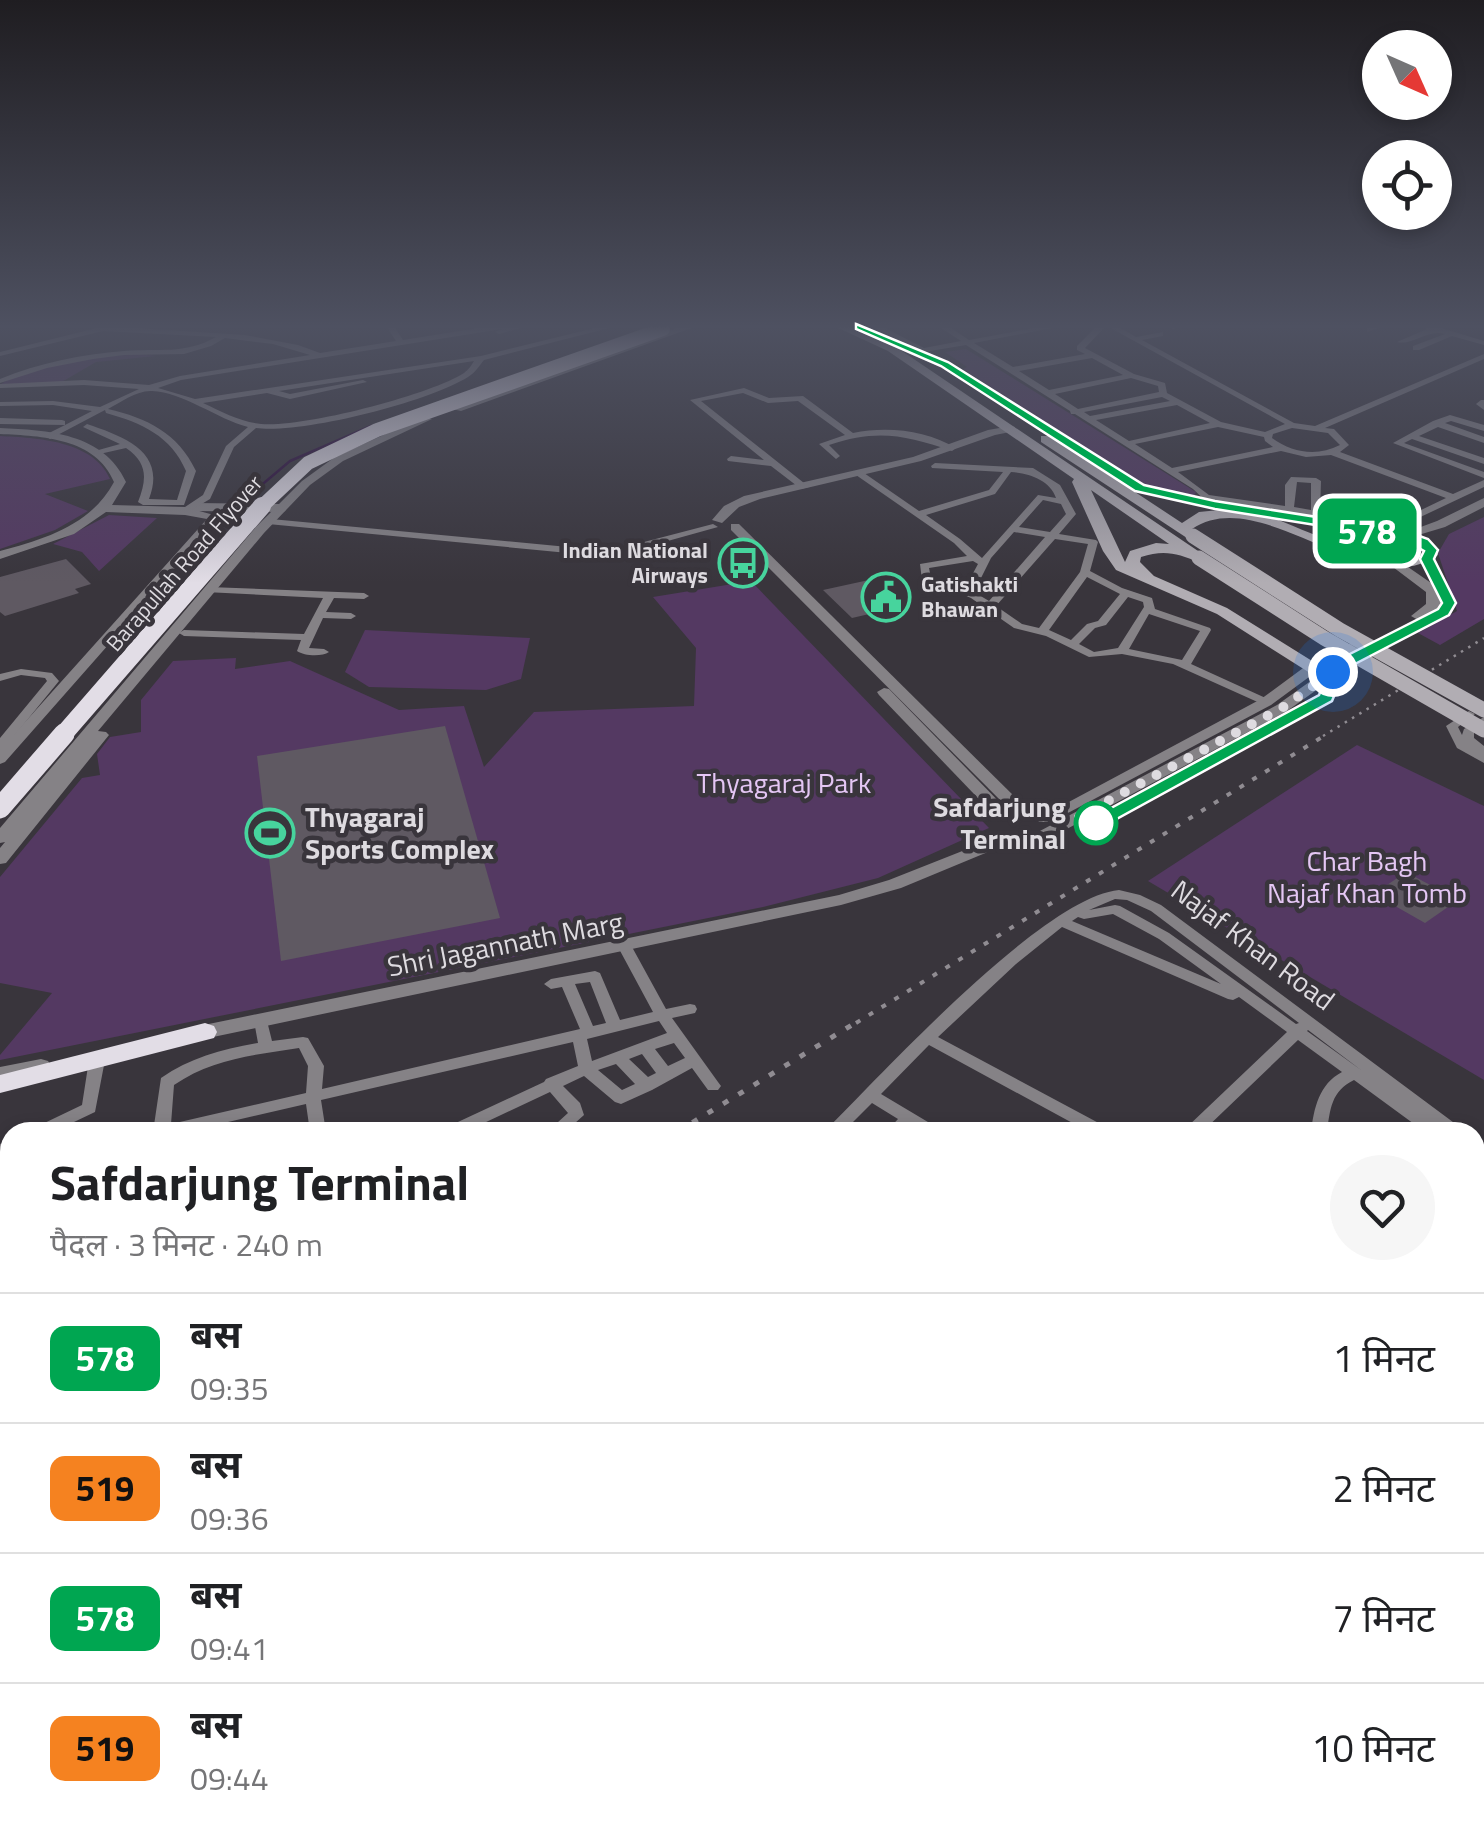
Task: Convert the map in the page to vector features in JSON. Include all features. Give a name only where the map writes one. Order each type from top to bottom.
[{"type":"highway","name":"Barapullah Road Flyover","points":[[0,789],[238,519],[289,469],[408,412]]},
{"type":"highway","name":"Barapullah Road Flyover","points":[[0,808],[291,476],[325,454],[429,412]]},
{"type":"highway","points":[[0,1084],[205,1032]]},
{"type":"main road","points":[[981,412],[1013,419],[1075,476],[1340,630],[1484,707]]},
{"type":"main road","points":[[1002,412],[1110,481],[1190,544],[1324,638],[1484,730]]},
{"type":"main road","points":[[1075,476],[1100,518],[1113,559],[1121,567],[1222,611],[1323,670]]},
{"type":"main road","points":[[1110,481],[1282,518],[1385,559],[1427,552]]},
{"type":"main road","points":[[1190,544],[1194,518],[1217,514],[1310,518],[1381,534],[1406,535],[1427,552]]},
{"type":"main road","points":[[1381,534],[1368,538],[1364,545],[1385,559]]},
{"type":"main road","points":[[1190,544],[1148,548],[1135,554],[1132,563],[1147,576],[1220,600],[1323,670]]},
{"type":"main road","points":[[1278,646],[1297,680]]},
{"type":"street","points":[[50,436],[95,412]]},
{"type":"street","points":[[86,426],[126,444],[149,465],[153,478],[142,502],[181,503],[191,472],[177,444],[144,422],[115,412]]},
{"type":"street","points":[[218,412],[255,426],[314,422],[351,412]]},
{"type":"street","points":[[0,859],[65,770],[282,508],[324,470],[386,436],[454,412]]},
{"type":"street","points":[[708,412],[800,488]]},
{"type":"street","points":[[819,412],[852,436]]},
{"type":"street","points":[[1004,412],[1140,488]]},
{"type":"street","points":[[1081,412],[1113,437],[1138,441],[1213,422]]},
{"type":"street","points":[[1085,414],[1094,412]]},
{"type":"street","points":[[1085,414],[1104,412]]},
{"type":"street","points":[[1195,412],[1213,422],[1268,434]]},
{"type":"street","points":[[1269,412],[1292,424]]},
{"type":"street","points":[[1320,427],[1353,412]]},
{"type":"street","points":[[975,437],[987,416]]},
{"type":"street","points":[[1484,428],[1450,418],[1397,444],[1484,474]]},
{"type":"street","points":[[269,524],[589,552],[622,550],[724,525],[749,507],[800,488],[952,448],[1013,419]]},
{"type":"street","points":[[0,422],[62,424]]},
{"type":"street","points":[[1126,439],[1213,422]]},
{"type":"street","points":[[1268,434],[1274,428],[1292,424],[1320,427],[1343,439],[1345,445],[1334,453]]},
{"type":"street","points":[[1436,424],[1484,440]]},
{"type":"street","points":[[190,509],[207,497],[230,446],[255,426]]},
{"type":"street","points":[[0,430],[50,436],[98,454],[115,468],[120,482],[102,508],[59,536],[0,555]]},
{"type":"street","points":[[836,456],[822,444],[852,436],[902,431],[952,448]]},
{"type":"street","points":[[1268,434],[1268,439],[1281,448],[1301,454],[1334,453],[1455,498]]},
{"type":"street","points":[[1410,436],[1484,462]]},
{"type":"street","points":[[1126,439],[1213,501]]},
{"type":"street","points":[[98,454],[126,444]]},
{"type":"street","points":[[1170,472],[1281,448]]},
{"type":"street","points":[[731,459],[772,463]]},
{"type":"street","points":[[935,466],[1040,474],[1057,487],[1072,512],[990,608]]},
{"type":"street","points":[[918,514],[992,492],[1009,469]]},
{"type":"street","points":[[861,475],[978,562]]},
{"type":"street","points":[[1282,518],[1294,479],[1316,481],[1310,518],[1395,526],[1484,484]]},
{"type":"street","points":[[968,593],[978,562],[1041,497],[1062,500]]},
{"type":"street","points":[[1406,535],[1441,524],[1484,502]]},
{"type":"street","points":[[102,508],[282,508]]},
{"type":"street","points":[[3,756],[215,520],[212,515],[190,509]]},
{"type":"street","points":[[1044,827],[1266,702],[1297,680],[1449,607],[1427,552],[1484,510]]},
{"type":"street","points":[[724,525],[1013,814],[1044,827],[1282,708],[1323,670],[1433,605],[1433,591],[1428,586],[1385,559]]},
{"type":"street","points":[[1012,529],[1093,542],[1085,572],[1042,632]]},
{"type":"street","points":[[978,562],[924,566],[927,586],[949,585],[1018,626],[1098,656],[1122,650],[1188,665],[1266,702]]},
{"type":"street","points":[[938,564],[949,585]]},
{"type":"street","points":[[1085,572],[1148,600],[1147,610],[1122,650]]},
{"type":"street","points":[[214,590],[364,596]]},
{"type":"street","points":[[0,838],[184,633],[214,590]]},
{"type":"street","points":[[1072,645],[1091,626],[1102,624],[1126,593]]},
{"type":"street","points":[[324,652],[302,651],[330,595]]},
{"type":"street","points":[[1147,610],[1206,630],[1188,665]]},
{"type":"street","points":[[320,615],[350,616]]},
{"type":"street","points":[[184,633],[308,637]]},
{"type":"street","points":[[0,678],[21,672],[48,676],[53,681],[4,741],[3,756]]},
{"type":"street","points":[[1484,707],[1452,726],[1460,744],[1484,755]]},
{"type":"street","points":[[1484,720],[1468,732],[1468,739],[1484,755]]},
{"type":"street","points":[[1012,836],[1002,827],[1013,814]]},
{"type":"street","name":"Shri Jagannath Marg","points":[[0,1074],[625,948],[865,894],[1012,836],[1032,839],[1044,827]]},
{"type":"street","name":"Najaf Khan Road","points":[[844,1122],[928,1038],[1059,921],[1109,896],[1131,896],[1156,908],[1302,1027],[1372,1071],[1441,1122]]},
{"type":"street","points":[[1059,921],[1115,909],[1129,914],[1256,1003],[1302,1027],[1354,1074],[1422,1122]]},
{"type":"street","points":[[1059,921],[1179,975],[1256,1003]]},
{"type":"street","points":[[625,948],[662,1015],[712,1086]]},
{"type":"street","points":[[615,1027],[602,975],[559,983],[584,1035],[586,1069],[621,1098],[693,1060]]},
{"type":"street","points":[[206,1122],[690,1009]]},
{"type":"street","points":[[261,1021],[266,1048]]},
{"type":"street","points":[[1202,1122],[1302,1027]]},
{"type":"street","points":[[471,1122],[551,1083],[676,1036]]},
{"type":"street","points":[[928,1038],[1083,1122]]},
{"type":"street","points":[[163,1122],[166,1082],[204,1059],[303,1042],[316,1066],[312,1098],[316,1122]]},
{"type":"street","points":[[644,1048],[666,1075]]},
{"type":"street","points":[[618,1057],[647,1086]]},
{"type":"street","points":[[60,1122],[88,1108],[96,1061]]},
{"type":"street","points":[[1321,1122],[1323,1107],[1340,1077],[1372,1071]]},
{"type":"street","points":[[551,1083],[576,1115],[567,1122]]},
{"type":"street","points":[[871,1096],[915,1122]]},
{"type":"street","points":[[904,1122],[908,1118]]},
{"type":"green space","points":[[1028,412],[1067,412],[1196,492],[1194,497],[1142,486]]},
{"type":"green space","points":[[0,436],[46,440],[77,449],[102,466],[110,479],[45,494],[88,511],[55,530],[0,549]]},
{"type":"green space","points":[[109,515],[157,518],[99,571],[82,552],[53,544]]},
{"type":"green space","points":[[1484,517],[1484,619],[1440,645],[1418,633],[1457,611],[1438,553],[1449,534]]},
{"type":"green space","name":"Thyagaraj Park","points":[[751,581],[989,828],[878,878],[763,907],[0,1060],[0,1055],[52,993],[0,983],[0,877],[82,778],[100,775],[97,754],[110,737],[141,732],[141,700],[173,661],[236,658],[235,669],[290,661],[399,710],[464,706],[484,767],[534,712],[694,706],[696,648],[653,597]]},
{"type":"green space","points":[[365,630],[530,638],[521,679],[486,690],[369,687],[345,672]]},
{"type":"green space","name":"Char Bagh Najaf Khan Tomb","points":[[1357,745],[1484,806],[1484,1080],[1148,881]]},
{"type":"building","points":[[66,559],[91,584],[75,589],[79,593],[5,616],[0,612],[0,577]]},
{"type":"building","name":"Gatishakti Bhawan","points":[[878,578],[908,605],[852,618],[823,590]]},
{"type":"building","points":[[445,726],[500,918],[281,961],[257,756]]},
{"type":"building","points":[[1406,872],[1458,900],[1425,923],[1374,894]]},
{"type":"waterway","points":[[239,504],[290,461],[371,426]]},
{"type":"waterway","points":[[222,522],[231,512]]},
{"type":"railway","points":[[1323,736],[1484,638]]},
{"type":"railway","points":[[856,1023],[1327,734]]},
{"type":"railway","points":[[693,1122],[860,1020]]},
{"type":"bus line","name":"578","points":[[1017,412],[1140,488],[1215,505],[1418,539],[1432,550],[1427,559],[1449,603],[1444,612],[1337,670],[1326,698],[1096,824]]},
{"type":"place","name":"Indian National Airways","points":[[743,563]]},
{"type":"place","name":"Gatishakti Bhawan","points":[[886,597]]},
{"type":"place","name":"Safdarjung Terminal","points":[[1096,823]]},
{"type":"place","name":"Thyagaraj Sports Complex","points":[[270,833]]},
{"type":"route","points":[[1096,823],[1078,817],[1282,708],[1333,672]]}]
